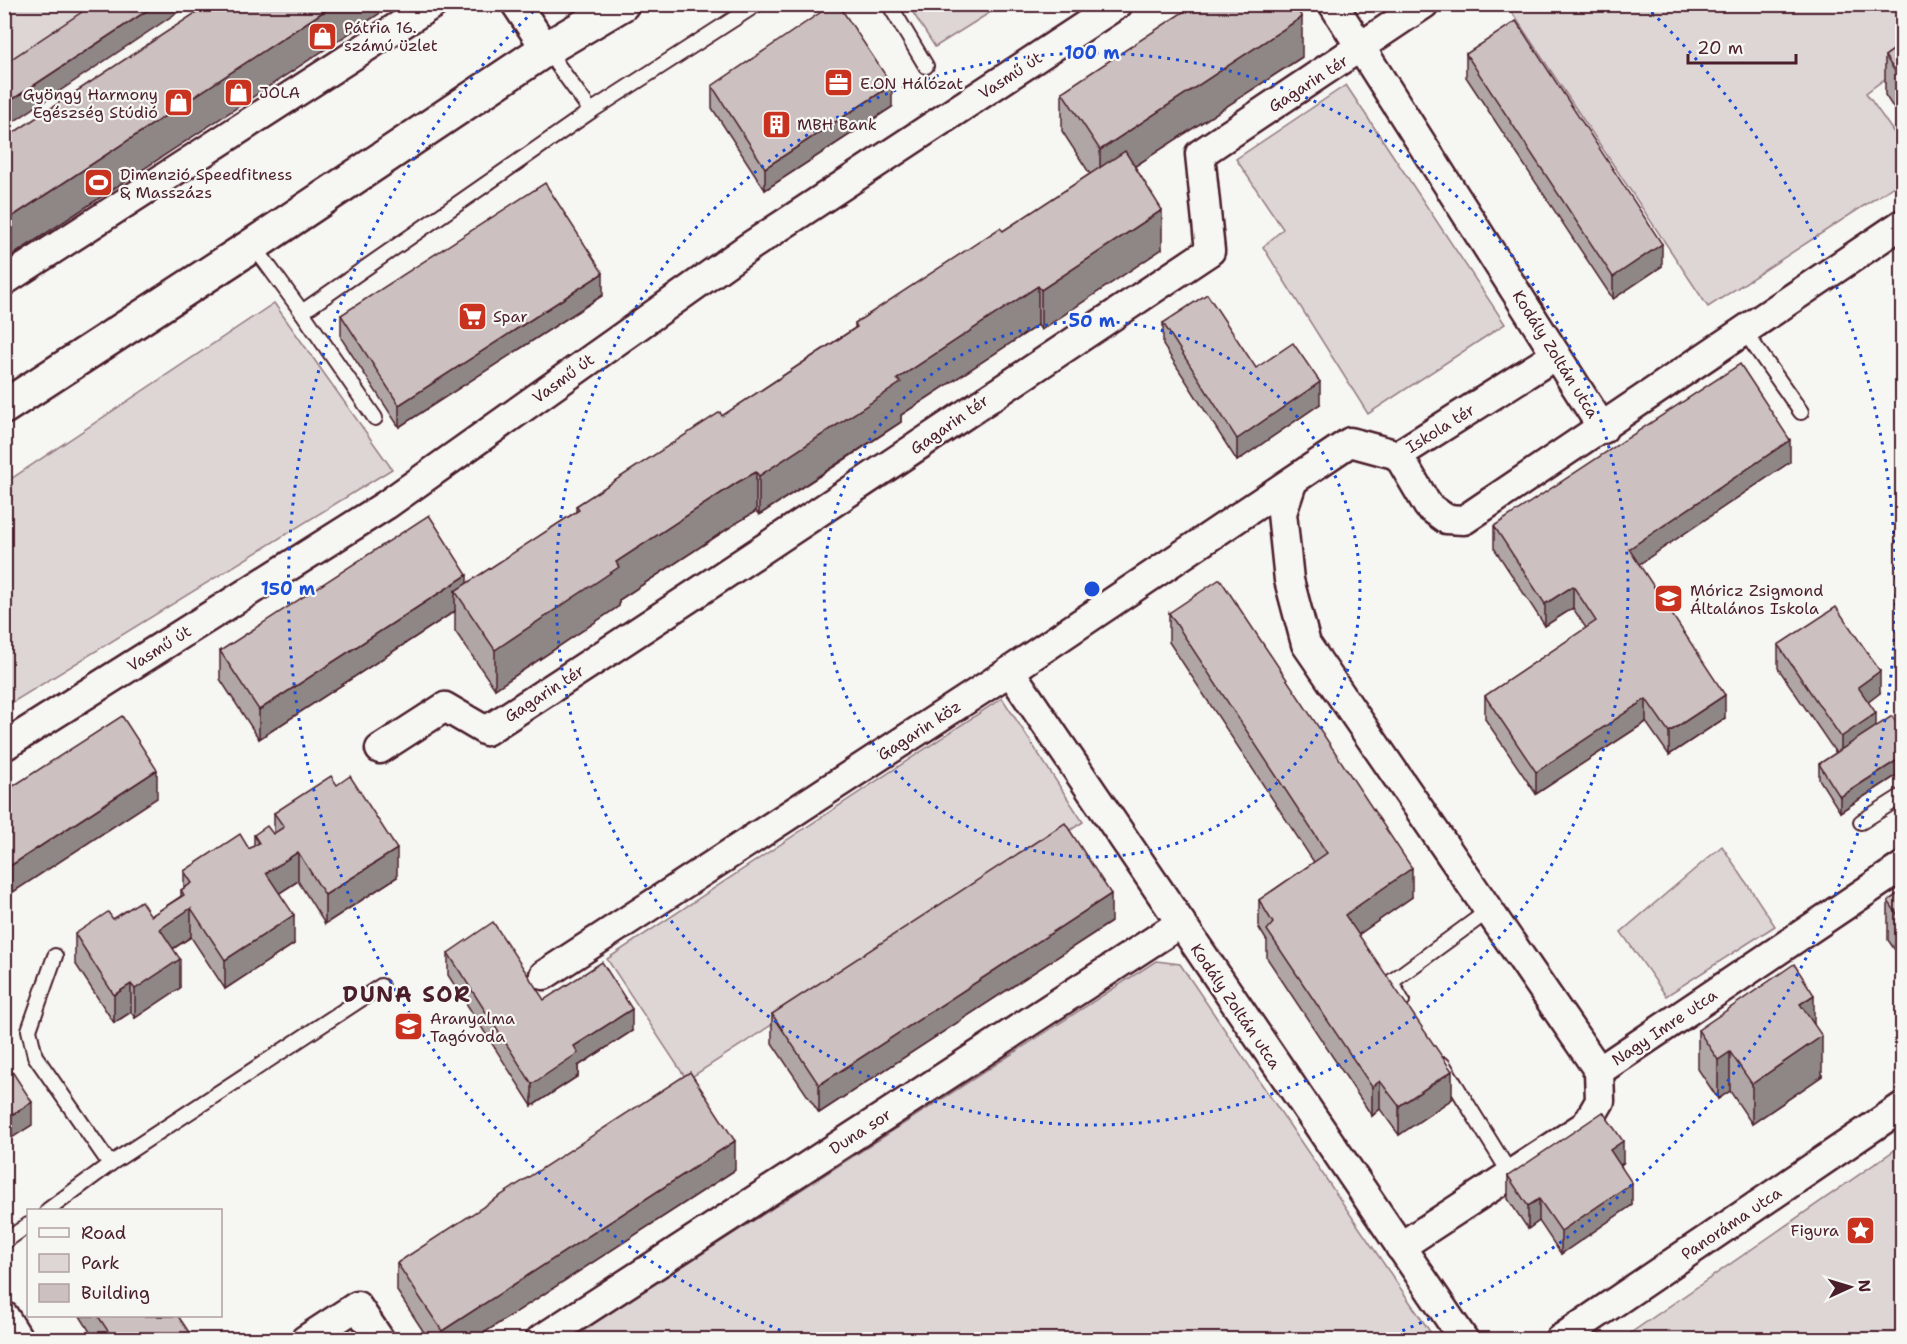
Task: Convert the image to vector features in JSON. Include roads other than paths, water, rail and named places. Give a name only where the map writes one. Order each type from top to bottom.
[{"type":"street","points":[[4,281],[432,4]]},
{"type":"street","points":[[516,4],[546,49]]},
{"type":"street","points":[[4,406],[253,245],[546,49],[622,4]]},
{"type":"street","name":"Vasmű út","points":[[4,746],[386,505],[749,247],[1118,4]]},
{"type":"street","name":"Kodály Zoltán utca","points":[[1333,4],[1603,429],[1902,224]]},
{"type":"street","name":"Gagarin tér","points":[[380,749],[445,707],[486,731],[705,589],[794,526],[923,444],[1210,251],[1200,154],[1424,4]]},
{"type":"street","name":"Iskola tér","points":[[1556,355],[1398,454],[1428,506],[1446,519],[1464,520],[1603,429]]},
{"type":"street","points":[[1398,454],[1350,442],[1292,483],[1282,513],[1289,580],[1306,644],[1599,1071]]},
{"type":"street","name":"Gagarin köz","points":[[543,975],[1010,671],[1292,483]]},
{"type":"street","name":"Kodály Zoltán utca","points":[[1010,671],[1464,1340]]},
{"type":"street","name":"Nagy Imre utca","points":[[1400,1247],[1586,1125],[1599,1101],[1599,1071],[1902,867]]},
{"type":"street","name":"Duna sor","points":[[540,1340],[1181,923]]},
{"type":"street","name":"Panoráma utca","points":[[1559,1340],[1902,1107]]},
{"type":"street","points":[[304,1340],[357,1306],[380,1340]]},
{"type":"street","points":[[4,1317],[19,1340]]},
{"type":"lane","points":[[302,312],[591,111],[757,4]]},
{"type":"lane","points":[[889,4],[926,66]]},
{"type":"lane","points":[[546,49],[591,111]]},
{"type":"lane","points":[[253,245],[375,418]]},
{"type":"lane","points":[[1745,332],[1801,412]]},
{"type":"lane","points":[[1861,822],[1902,796]]},
{"type":"lane","points":[[1410,1012],[1391,982],[1488,911]]},
{"type":"lane","points":[[55,956],[29,1030],[34,1056],[110,1164]]},
{"type":"lane","points":[[49,1209],[110,1164],[381,986]]},
{"type":"lane","points":[[1435,1053],[1511,1174]]},
{"type":"lane","points":[[4,1242],[27,1226]]},
{"type":"place","name":"Pátria 16. számú üzlet","points":[[323,36]]},
{"type":"place","name":"E.ON Hálózat","points":[[839,83]]},
{"type":"place","name":"JOLA","points":[[238,92]]},
{"type":"place","name":"Gyöngy Harmony Egészség Stúdió","points":[[179,103]]},
{"type":"place","name":"MBH Bank","points":[[776,124]]},
{"type":"place","name":"Dimenzió Speedfitness & Masszázs","points":[[99,183]]},
{"type":"place","name":"Spar","points":[[472,316]]},
{"type":"place","name":"Móricz Zsigmond Általános Iskola","points":[[1669,599]]},
{"type":"place","name":"Aranyalma Tagóvoda","points":[[409,1027]]},
{"type":"place","name":"Figura","points":[[1860,1230]]},
{"type":"district","name":"DUNA SOR","points":[[407,994]]}]
